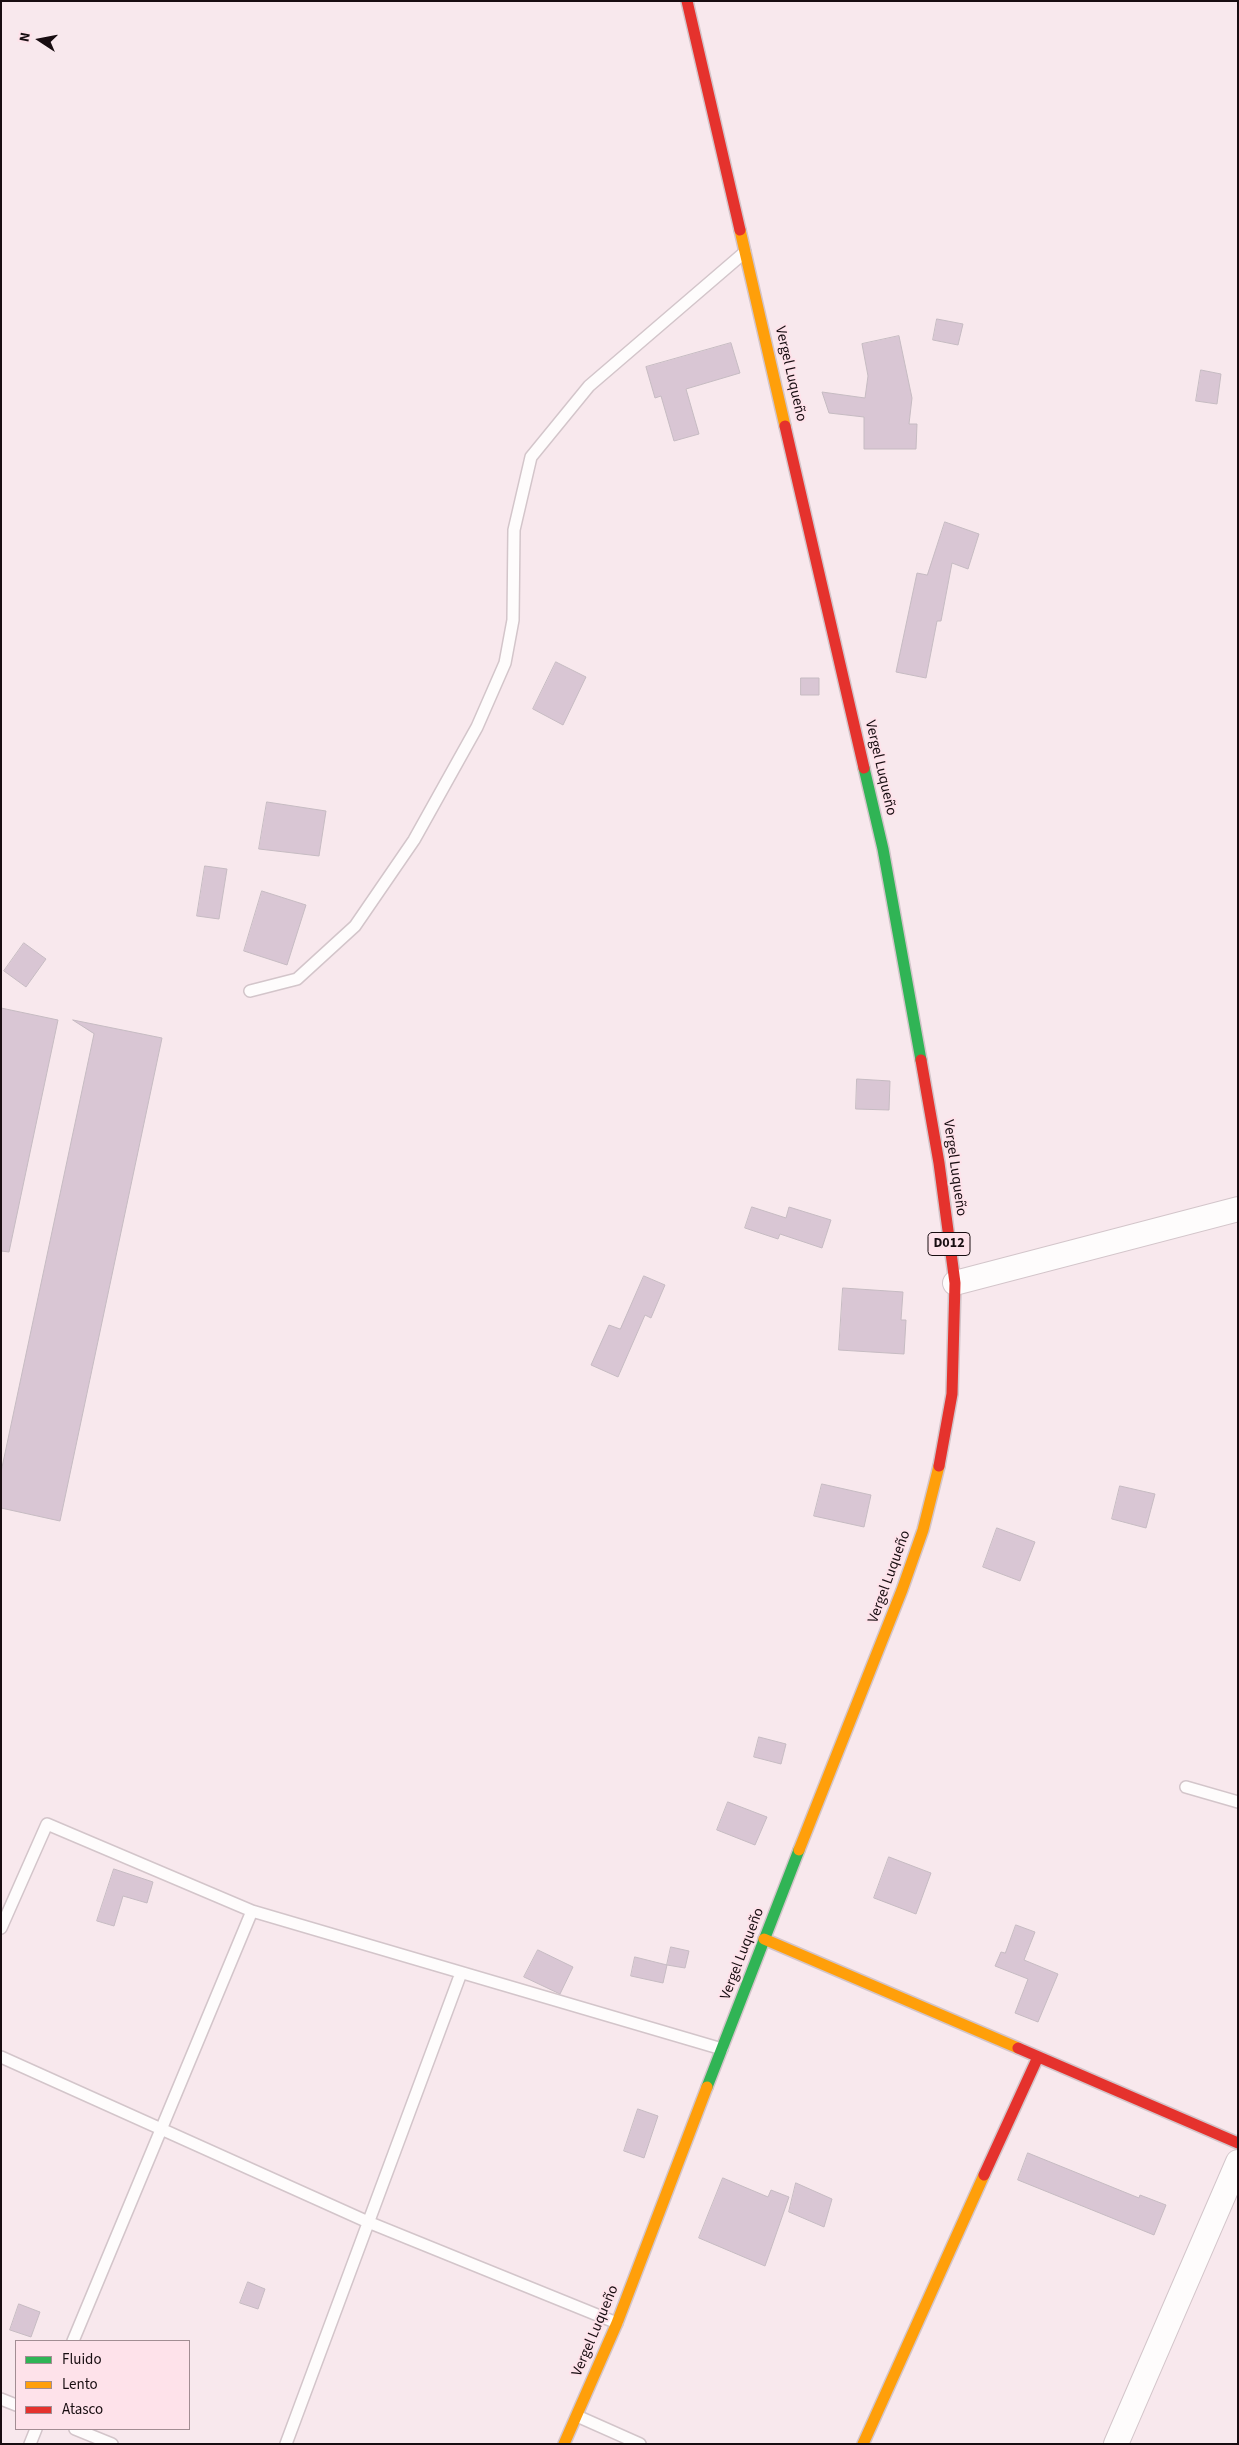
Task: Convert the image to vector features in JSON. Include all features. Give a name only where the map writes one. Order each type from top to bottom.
[{"type":"main road","name":"Vergel Luqueño","points":[[564,2444],[617,2323],[764,1939],[902,1590],[923,1530],[939,1467],[952,1394],[955,1283],[936,1144],[883,849],[747,251],[687,1]]},
{"type":"main road","points":[[764,1939],[1238,2143]]},
{"type":"main road","points":[[863,2444],[1038,2057]]},
{"type":"street","points":[[955,1283],[1238,1209]]},
{"type":"street","points":[[1116,2444],[1238,2162]]},
{"type":"lane","points":[[250,991],[297,979],[355,926],[414,840],[477,727],[505,663],[513,620],[514,530],[531,457],[589,386],[747,251]]},
{"type":"lane","points":[[1186,1787],[1238,1802]]},
{"type":"lane","points":[[1,1928],[47,1824],[252,1912],[722,2049]]},
{"type":"lane","points":[[73,2340],[252,1912]]},
{"type":"lane","points":[[286,2444],[461,1973]]},
{"type":"lane","points":[[1,2057],[368,2222],[617,2323]]},
{"type":"lane","points":[[1,2399],[15,2405]]},
{"type":"lane","points":[[576,2416],[640,2444]]},
{"type":"lane","points":[[30,2444],[36,2430]]},
{"type":"lane","points":[[77,2430],[112,2444]]},
{"type":"building","points":[[937,319],[963,324],[958,345],[933,340]]},
{"type":"building","points":[[899,336],[912,398],[909,424],[917,424],[916,449],[864,449],[864,417],[829,413],[822,392],[865,398],[868,376],[862,344]]},
{"type":"building","points":[[731,343],[740,373],[686,389],[699,434],[674,441],[661,396],[655,398],[646,367]]},
{"type":"building","points":[[1201,370],[1221,374],[1217,404],[1196,401]]},
{"type":"building","points":[[945,522],[979,534],[968,569],[952,563],[941,621],[937,621],[926,678],[896,672],[917,573],[927,575]]},
{"type":"building","points":[[556,662],[586,677],[563,725],[533,709]]},
{"type":"building","points":[[801,678],[819,678],[819,695],[801,695]]},
{"type":"building","points":[[267,802],[326,811],[319,856],[259,849]]},
{"type":"building","points":[[205,866],[227,869],[219,919],[197,916]]},
{"type":"building","points":[[262,891],[306,905],[287,965],[244,951]]},
{"type":"building","points":[[24,943],[46,959],[26,987],[4,971]]},
{"type":"building","points":[[1,1008],[58,1020],[9,1252],[1,1251]]},
{"type":"building","points":[[73,1020],[162,1038],[60,1521],[1,1508],[1,1472],[94,1034]]},
{"type":"building","points":[[857,1079],[890,1081],[889,1110],[856,1109]]},
{"type":"building","points":[[752,1207],[786,1218],[789,1207],[831,1220],[822,1248],[780,1234],[778,1239],[745,1228]]},
{"type":"building","points":[[644,1276],[665,1285],[651,1318],[645,1315],[618,1377],[591,1365],[609,1325],[620,1329]]},
{"type":"building","points":[[843,1288],[903,1292],[901,1320],[906,1320],[904,1354],[839,1350]]},
{"type":"building","points":[[822,1484],[871,1495],[864,1527],[814,1516]]},
{"type":"building","points":[[1120,1486],[1155,1494],[1146,1528],[1112,1519]]},
{"type":"building","points":[[997,1528],[1035,1542],[1020,1581],[983,1567]]},
{"type":"building","points":[[759,1737],[786,1744],[781,1764],[754,1757]]},
{"type":"building","points":[[728,1802],[767,1817],[755,1845],[717,1830]]},
{"type":"building","points":[[889,1857],[931,1873],[916,1914],[874,1898]]},
{"type":"building","points":[[114,1869],[153,1882],[147,1903],[123,1896],[114,1926],[97,1921]]},
{"type":"building","points":[[1016,1925],[1035,1932],[1024,1960],[1058,1974],[1038,2022],[1015,2013],[1028,1979],[995,1966],[1001,1952],[1005,1953]]},
{"type":"building","points":[[671,1947],[689,1951],[685,1968],[667,1965]]},
{"type":"building","points":[[538,1950],[573,1967],[560,1994],[524,1977]]},
{"type":"building","points":[[635,1957],[667,1965],[663,1983],[631,1976]]},
{"type":"building","points":[[638,2109],[658,2116],[644,2158],[624,2151]]},
{"type":"building","points":[[1028,2153],[1139,2198],[1140,2195],[1166,2205],[1154,2235],[1018,2180]]},
{"type":"building","points":[[723,2178],[768,2197],[771,2190],[789,2197],[765,2266],[699,2238]]},
{"type":"building","points":[[796,2183],[832,2199],[824,2227],[789,2212]]},
{"type":"building","points":[[248,2282],[265,2289],[258,2309],[240,2303]]},
{"type":"building","points":[[19,2304],[40,2312],[31,2337],[10,2330]]},
{"type":"traffic: fast","points":[[864,768],[883,849],[921,1060]]},
{"type":"traffic: fast","points":[[707,2087],[799,1850]]},
{"type":"traffic: slow","points":[[740,230],[785,426]]},
{"type":"traffic: slow","points":[[799,1850],[902,1590],[923,1530],[939,1466]]},
{"type":"traffic: slow","points":[[764,1939],[1018,2048]]},
{"type":"traffic: slow","points":[[564,2444],[617,2323],[707,2087]]},
{"type":"traffic: slow","points":[[863,2444],[984,2175]]},
{"type":"traffic: jam","points":[[687,1],[740,230]]},
{"type":"traffic: jam","points":[[785,426],[864,768]]},
{"type":"traffic: jam","points":[[921,1060],[939,1163],[955,1283],[952,1394],[939,1466]]},
{"type":"traffic: jam","points":[[1018,2048],[1238,2143]]},
{"type":"traffic: jam","points":[[984,2175],[1038,2057]]}]
